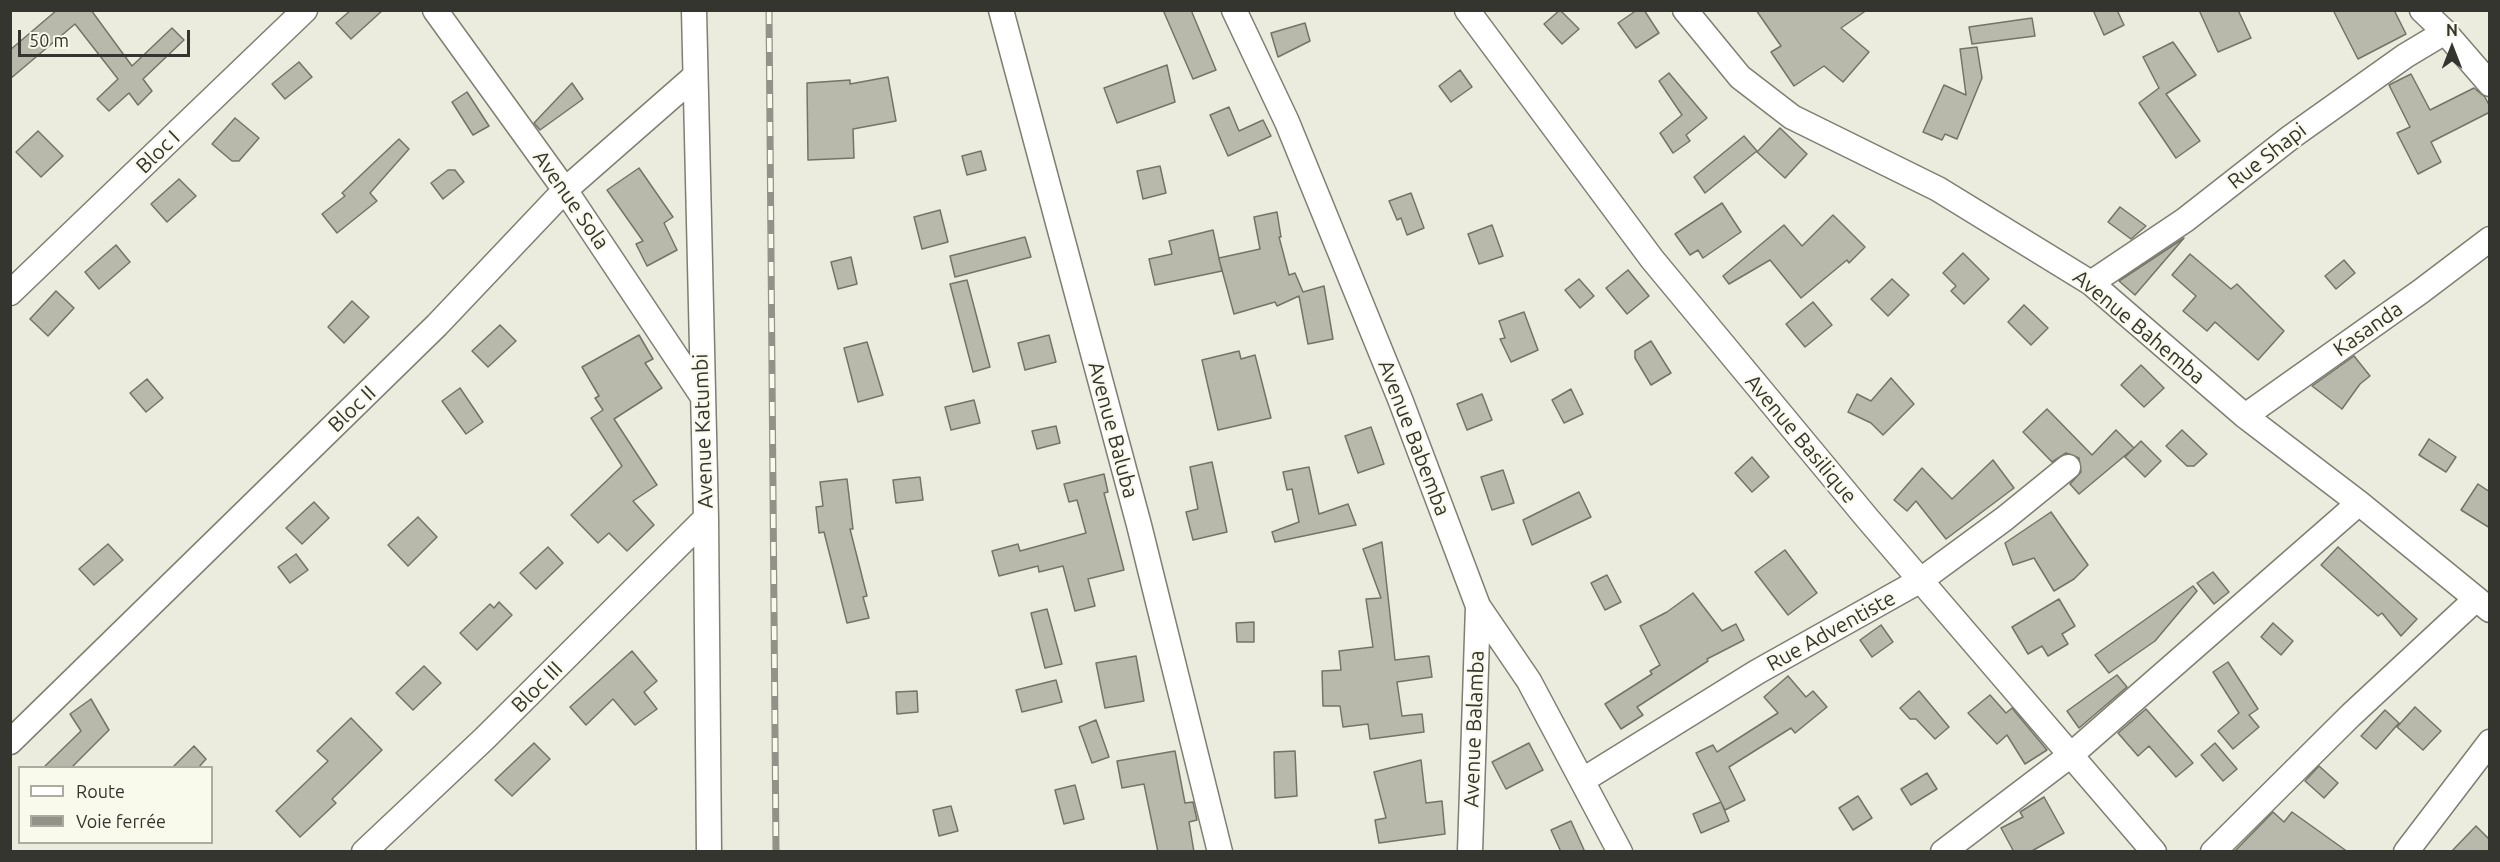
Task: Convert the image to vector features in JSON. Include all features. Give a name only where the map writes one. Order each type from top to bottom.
[{"type":"street","name":"Bloc I","points":[[10,293],[305,10]]},
{"type":"street","name":"Avenue Sola","points":[[435,10],[565,190],[701,394]]},
{"type":"street","name":"Avenue Katumbi","points":[[694,10],[701,394],[706,519],[709,852]]},
{"type":"street","name":"Avenue Baluba","points":[[1001,10],[1138,525],[1220,852]]},
{"type":"street","name":"Avenue Babemba","points":[[1234,10],[1287,122],[1400,399],[1478,606],[1529,681],[1620,852]]},
{"type":"street","name":"Avenue Basilique","points":[[1467,10],[1652,259],[1921,580],[2154,852]]},
{"type":"street","name":"Avenue Bahemba","points":[[1685,10],[1740,77],[1792,117],[1938,189],[2091,283],[2245,416],[2359,503],[2483,604]]},
{"type":"street","points":[[2422,10],[2445,32],[2490,84]]},
{"type":"street","name":"Rue Shapi","points":[[2091,283],[2185,220],[2291,137],[2396,62],[2445,32]]},
{"type":"street","name":"Bloc II","points":[[10,742],[437,325],[565,190],[694,77]]},
{"type":"street","name":"Kasanda","points":[[2245,416],[2420,292],[2490,239]]},
{"type":"street","name":"Rue Adventiste","points":[[1583,780],[1756,672],[1921,580],[2004,519],[2068,467]]},
{"type":"street","points":[[1942,852],[2072,754],[2359,503]]},
{"type":"street","name":"Bloc III","points":[[364,852],[484,739],[706,519]]},
{"type":"street","points":[[2213,852],[2351,715],[2483,604]]},
{"type":"street","name":"Avenue Balamba","points":[[1470,852],[1478,606]]},
{"type":"street","points":[[2406,852],[2490,742]]},
{"type":"building","points":[[57,10],[91,10],[132,66],[172,28],[184,40],[143,79],[152,91],[138,105],[129,93],[109,111],[97,99],[118,79],[75,24],[10,79],[10,50]]},
{"type":"building","points":[[351,10],[383,10],[351,39],[336,23]]},
{"type":"building","points":[[1163,10],[1191,10],[1216,70],[1193,79]]},
{"type":"building","points":[[1560,10],[1579,29],[1562,44],[1544,24]]},
{"type":"building","points":[[1637,10],[1644,10],[1659,33],[1636,48],[1618,23]]},
{"type":"building","points":[[1756,10],[1867,10],[1841,28],[1869,52],[1843,82],[1824,66],[1794,86],[1771,52],[1781,46]]},
{"type":"building","points":[[2093,10],[2117,10],[2124,25],[2104,35]]},
{"type":"building","points":[[2199,10],[2238,10],[2251,38],[2218,52]]},
{"type":"building","points":[[2333,10],[2394,10],[2406,34],[2358,59]]},
{"type":"building","points":[[2032,18],[2035,36],[1972,44],[1969,27]]},
{"type":"building","points":[[1305,23],[1310,41],[1278,57],[1271,33]]},
{"type":"building","points":[[2173,42],[2196,75],[2166,94],[2200,141],[2176,158],[2139,103],[2159,88],[2143,57]]},
{"type":"building","points":[[1977,47],[1982,78],[1957,139],[1945,134],[1942,140],[1923,132],[1944,85],[1966,95],[1960,49]]},
{"type":"building","points":[[299,62],[312,77],[285,99],[272,84]]},
{"type":"building","points":[[1167,65],[1175,102],[1117,123],[1104,88]]},
{"type":"building","points":[[1460,70],[1472,87],[1451,102],[1439,86]]},
{"type":"building","points":[[1669,73],[1707,118],[1686,135],[1690,141],[1673,153],[1660,133],[1682,115],[1659,81]]},
{"type":"building","points":[[2411,74],[2430,110],[2474,88],[2485,97],[2490,107],[2490,112],[2431,142],[2441,162],[2418,174],[2397,133],[2410,127],[2389,85]]},
{"type":"building","points":[[888,77],[896,121],[853,129],[854,158],[808,160],[807,83],[850,80],[850,84]]},
{"type":"building","points":[[572,83],[583,99],[540,130],[534,123]]},
{"type":"building","points":[[467,92],[489,126],[473,135],[452,102]]},
{"type":"building","points":[[1229,107],[1239,131],[1263,120],[1271,136],[1228,156],[1210,115]]},
{"type":"building","points":[[235,118],[259,138],[239,161],[232,161],[212,144]]},
{"type":"building","points":[[1780,128],[1807,154],[1785,178],[1757,152]]},
{"type":"building","points":[[38,131],[63,156],[41,177],[16,152]]},
{"type":"building","points":[[1744,136],[1757,151],[1705,193],[1694,177]]},
{"type":"building","points":[[399,139],[409,149],[370,193],[377,201],[337,233],[322,214],[345,196],[342,193]]},
{"type":"building","points":[[981,151],[986,170],[967,175],[962,156]]},
{"type":"building","points":[[1160,166],[1166,193],[1143,199],[1137,171]]},
{"type":"building","points":[[639,168],[673,217],[664,223],[677,250],[647,266],[636,244],[643,241],[607,190]]},
{"type":"building","points":[[448,170],[455,170],[464,182],[443,199],[431,183]]},
{"type":"building","points":[[179,179],[196,196],[167,222],[151,204]]},
{"type":"building","points":[[1411,193],[1424,228],[1407,235],[1401,218],[1397,220],[1389,201]]},
{"type":"building","points":[[1722,203],[1741,232],[1703,258],[1698,250],[1690,255],[1675,234]]},
{"type":"building","points":[[2120,207],[2146,226],[2131,239],[2108,222]]},
{"type":"building","points":[[940,210],[948,242],[922,249],[914,217]]},
{"type":"building","points":[[1277,212],[1281,237],[1279,237],[1289,275],[1295,273],[1303,292],[1324,286],[1333,339],[1308,344],[1299,296],[1277,306],[1275,302],[1234,314],[1219,259],[1222,271],[1155,285],[1149,259],[1172,254],[1169,241],[1213,230],[1219,258],[1260,249],[1254,217]]},
{"type":"building","points":[[1833,215],[1865,247],[1849,263],[1847,260],[1801,298],[1770,260],[1729,284],[1723,276],[1784,225],[1802,246]]},
{"type":"building","points":[[1492,225],[1503,256],[1479,264],[1468,234]]},
{"type":"building","points":[[1025,237],[1031,257],[955,277],[950,256]]},
{"type":"building","points":[[2184,238],[2135,295],[2119,281]]},
{"type":"building","points":[[116,245],[130,262],[99,289],[85,272]]},
{"type":"building","points":[[1963,253],[1989,279],[1964,304],[1951,291],[1956,286],[1943,273]]},
{"type":"building","points":[[2190,254],[2231,289],[2237,284],[2284,331],[2258,360],[2215,322],[2207,331],[2183,311],[2196,296],[2172,275]]},
{"type":"building","points":[[851,257],[857,284],[838,289],[831,262]]},
{"type":"building","points":[[2344,260],[2355,273],[2336,289],[2325,276]]},
{"type":"building","points":[[1628,270],[1649,296],[1627,314],[1606,288]]},
{"type":"building","points":[[1579,279],[1594,296],[1580,308],[1565,290]]},
{"type":"building","points":[[1892,279],[1909,295],[1888,316],[1871,299]]},
{"type":"building","points":[[967,280],[990,367],[973,372],[950,284]]},
{"type":"building","points":[[56,291],[74,308],[48,336],[30,319]]},
{"type":"building","points":[[352,301],[369,317],[344,343],[328,327]]},
{"type":"building","points":[[1813,302],[1832,325],[1805,347],[1786,324]]},
{"type":"building","points":[[2024,305],[2048,328],[2031,345],[2008,322]]},
{"type":"building","points":[[1524,312],[1538,350],[1511,362],[1500,339],[1505,338],[1499,321]]},
{"type":"building","points":[[500,325],[516,341],[488,367],[472,351]]},
{"type":"building","points":[[639,335],[653,359],[645,363],[662,388],[614,419],[657,485],[633,501],[654,525],[627,551],[609,533],[598,543],[571,515],[622,466],[591,418],[603,410],[595,398],[599,396],[582,367]]},
{"type":"building","points":[[1049,335],[1056,362],[1025,370],[1018,343]]},
{"type":"building","points":[[1651,341],[1671,373],[1651,385],[1635,358],[1635,351]]},
{"type":"building","points":[[867,342],[883,395],[858,402],[844,348]]},
{"type":"building","points":[[1239,351],[1241,359],[1255,355],[1271,418],[1218,430],[1202,360]]},
{"type":"building","points":[[2354,356],[2370,376],[2360,384],[2342,409],[2312,386]]},
{"type":"building","points":[[2141,365],[2164,388],[2144,407],[2121,385]]},
{"type":"building","points":[[1891,378],[1914,404],[1883,435],[1871,423],[1848,412],[1857,394],[1871,401]]},
{"type":"building","points":[[147,379],[163,398],[146,412],[130,393]]},
{"type":"building","points":[[460,388],[483,422],[466,434],[442,401]]},
{"type":"building","points":[[1571,389],[1583,414],[1564,423],[1552,400]]},
{"type":"building","points":[[1482,394],[1492,420],[1467,430],[1457,404]]},
{"type":"building","points":[[974,400],[980,423],[951,430],[945,407]]},
{"type":"building","points":[[2047,409],[2092,455],[2116,430],[2134,448],[2079,494],[2070,484],[2081,472],[2079,458],[2066,453],[2052,462],[2023,432]]},
{"type":"building","points":[[1056,426],[1060,443],[1037,449],[1032,431]]},
{"type":"building","points":[[1371,427],[1384,464],[1358,473],[1345,436]]},
{"type":"building","points":[[2182,430],[2207,454],[2194,466],[2187,466],[2166,446]]},
{"type":"building","points":[[2429,439],[2456,457],[2446,472],[2419,455]]},
{"type":"building","points":[[2141,441],[2161,461],[2145,477],[2125,457]]},
{"type":"building","points":[[1752,457],[1769,477],[1752,492],[1735,473]]},
{"type":"building","points":[[1993,460],[2014,488],[1946,539],[1916,501],[1907,511],[1894,500],[1922,468],[1952,499]]},
{"type":"building","points":[[1212,462],[1227,532],[1193,540],[1186,512],[1198,509],[1190,467]]},
{"type":"building","points":[[1309,467],[1319,514],[1348,504],[1356,525],[1275,542],[1272,532],[1299,522],[1292,489],[1287,490],[1283,472]]},
{"type":"building","points":[[1503,470],[1514,503],[1492,510],[1481,477]]},
{"type":"building","points":[[1104,474],[1108,492],[1104,493],[1124,570],[1088,579],[1095,606],[1075,611],[1063,566],[1039,572],[1038,566],[999,576],[992,551],[1018,544],[1020,551],[1086,533],[1077,500],[1069,502],[1064,484]]},
{"type":"building","points":[[920,477],[923,500],[896,503],[893,480]]},
{"type":"building","points":[[847,479],[853,529],[850,529],[867,596],[863,597],[869,618],[847,623],[824,532],[819,533],[816,507],[823,506],[820,482]]},
{"type":"building","points":[[2478,484],[2490,492],[2490,528],[2461,510]]},
{"type":"building","points":[[1579,492],[1591,517],[1532,545],[1523,520]]},
{"type":"building","points":[[314,502],[329,518],[302,544],[286,528]]},
{"type":"building","points":[[2051,512],[2088,565],[2074,579],[2054,591],[2034,558],[2013,565],[2005,543]]},
{"type":"building","points":[[418,517],[437,537],[408,566],[388,545]]},
{"type":"building","points":[[1382,542],[1395,660],[1429,656],[1432,677],[1397,682],[1402,716],[1422,714],[1424,732],[1370,739],[1368,724],[1343,727],[1340,706],[1323,706],[1322,671],[1341,670],[1339,651],[1373,647],[1366,599],[1381,598],[1363,549]]},
{"type":"building","points":[[108,544],[123,560],[94,585],[79,569]]},
{"type":"building","points":[[548,547],[563,563],[536,589],[520,573]]},
{"type":"building","points":[[2338,547],[2417,619],[2401,636],[2382,613],[2378,616],[2321,565]]},
{"type":"building","points":[[1785,550],[1817,593],[1788,615],[1755,572]]},
{"type":"building","points":[[296,554],[308,570],[290,583],[278,567]]},
{"type":"building","points":[[2213,572],[2229,592],[2214,604],[2197,583]]},
{"type":"building","points":[[1607,575],[1621,602],[1605,610],[1591,583]]},
{"type":"building","points":[[2193,586],[2197,591],[2155,641],[2109,673],[2095,655]]},
{"type":"building","points":[[1693,593],[1722,631],[1736,624],[1744,640],[1707,659],[1708,661],[1637,707],[1643,715],[1621,729],[1605,704],[1652,674],[1650,671],[1660,665],[1640,626],[1667,612]]},
{"type":"building","points":[[2059,599],[2075,626],[2062,634],[2068,644],[2048,656],[2042,646],[2028,654],[2012,627]]},
{"type":"building","points":[[499,602],[512,615],[477,650],[460,633],[490,604],[494,608]]},
{"type":"building","points":[[1047,609],[1062,664],[1045,668],[1031,613]]},
{"type":"building","points":[[1254,622],[1254,642],[1237,642],[1236,623]]},
{"type":"building","points":[[2273,623],[2293,641],[2281,655],[2261,637]]},
{"type":"building","points":[[1881,625],[1893,642],[1872,657],[1860,640]]},
{"type":"building","points":[[632,651],[657,681],[644,692],[657,709],[635,725],[613,699],[586,725],[570,707]]},
{"type":"building","points":[[1136,656],[1144,701],[1105,708],[1096,663]]},
{"type":"building","points":[[2228,662],[2258,709],[2249,715],[2259,727],[2233,749],[2218,731],[2239,713],[2213,672]]},
{"type":"building","points":[[424,666],[441,683],[413,710],[396,693]]},
{"type":"building","points":[[2117,675],[2127,687],[2079,728],[2067,711]]},
{"type":"building","points":[[1788,676],[1806,697],[1813,691],[1827,707],[1795,733],[1791,728],[1729,767],[1745,800],[1725,810],[1696,753],[1713,745],[1717,752],[1778,713],[1764,697]]},
{"type":"building","points":[[1056,680],[1062,702],[1022,712],[1016,690]]},
{"type":"building","points":[[917,691],[918,712],[897,714],[896,692]]},
{"type":"building","points":[[1919,691],[1949,727],[1935,739],[1916,719],[1910,719],[1900,708]]},
{"type":"building","points":[[1990,695],[2006,713],[2012,708],[2047,750],[2025,764],[2007,735],[1997,744],[1968,713]]},
{"type":"building","points":[[91,699],[109,730],[73,766],[45,766],[81,731],[70,714]]},
{"type":"building","points":[[2415,707],[2441,731],[2423,750],[2397,727]]},
{"type":"building","points":[[2146,709],[2193,763],[2176,777],[2149,746],[2138,756],[2118,733]]},
{"type":"building","points":[[2385,710],[2399,723],[2376,749],[2361,736]]},
{"type":"building","points":[[351,718],[382,750],[332,799],[336,803],[300,837],[276,811],[328,761],[317,751]]},
{"type":"building","points":[[1096,720],[1109,757],[1092,763],[1079,727]]},
{"type":"building","points":[[534,743],[550,759],[512,796],[495,780]]},
{"type":"building","points":[[1529,743],[1543,770],[1506,789],[1492,762]]},
{"type":"building","points":[[2215,743],[2237,769],[2223,781],[2201,755]]},
{"type":"building","points":[[194,746],[206,759],[200,766],[174,766]]},
{"type":"building","points":[[1175,751],[1185,803],[1193,802],[1197,820],[1189,822],[1194,852],[1158,852],[1144,784],[1122,788],[1117,761]]},
{"type":"building","points":[[1295,751],[1297,796],[1275,798],[1274,752]]},
{"type":"building","points":[[1421,760],[1426,803],[1442,801],[1445,834],[1379,843],[1375,820],[1386,818],[1374,772]]},
{"type":"building","points":[[2319,766],[2338,783],[2324,798],[2305,781]]},
{"type":"building","points":[[1927,773],[1937,789],[1911,805],[1901,789]]},
{"type":"building","points":[[1075,785],[1084,819],[1064,824],[1055,790]]},
{"type":"building","points":[[1858,796],[1872,818],[1853,830],[1839,808]]},
{"type":"building","points":[[2044,797],[2064,833],[2030,852],[2014,852],[2001,828],[2023,817],[2020,812]]},
{"type":"building","points":[[1721,802],[1729,821],[1701,833],[1693,814]]},
{"type":"building","points":[[951,806],[958,831],[939,836],[933,810]]},
{"type":"building","points":[[2273,812],[2284,822],[2292,812],[2348,852],[2234,852]]},
{"type":"building","points":[[1571,821],[1585,852],[1561,852],[1551,830]]},
{"type":"building","points":[[2476,826],[2490,840],[2490,852],[2451,852]]},
{"type":"railway","points":[[769,10],[776,852]]}]
